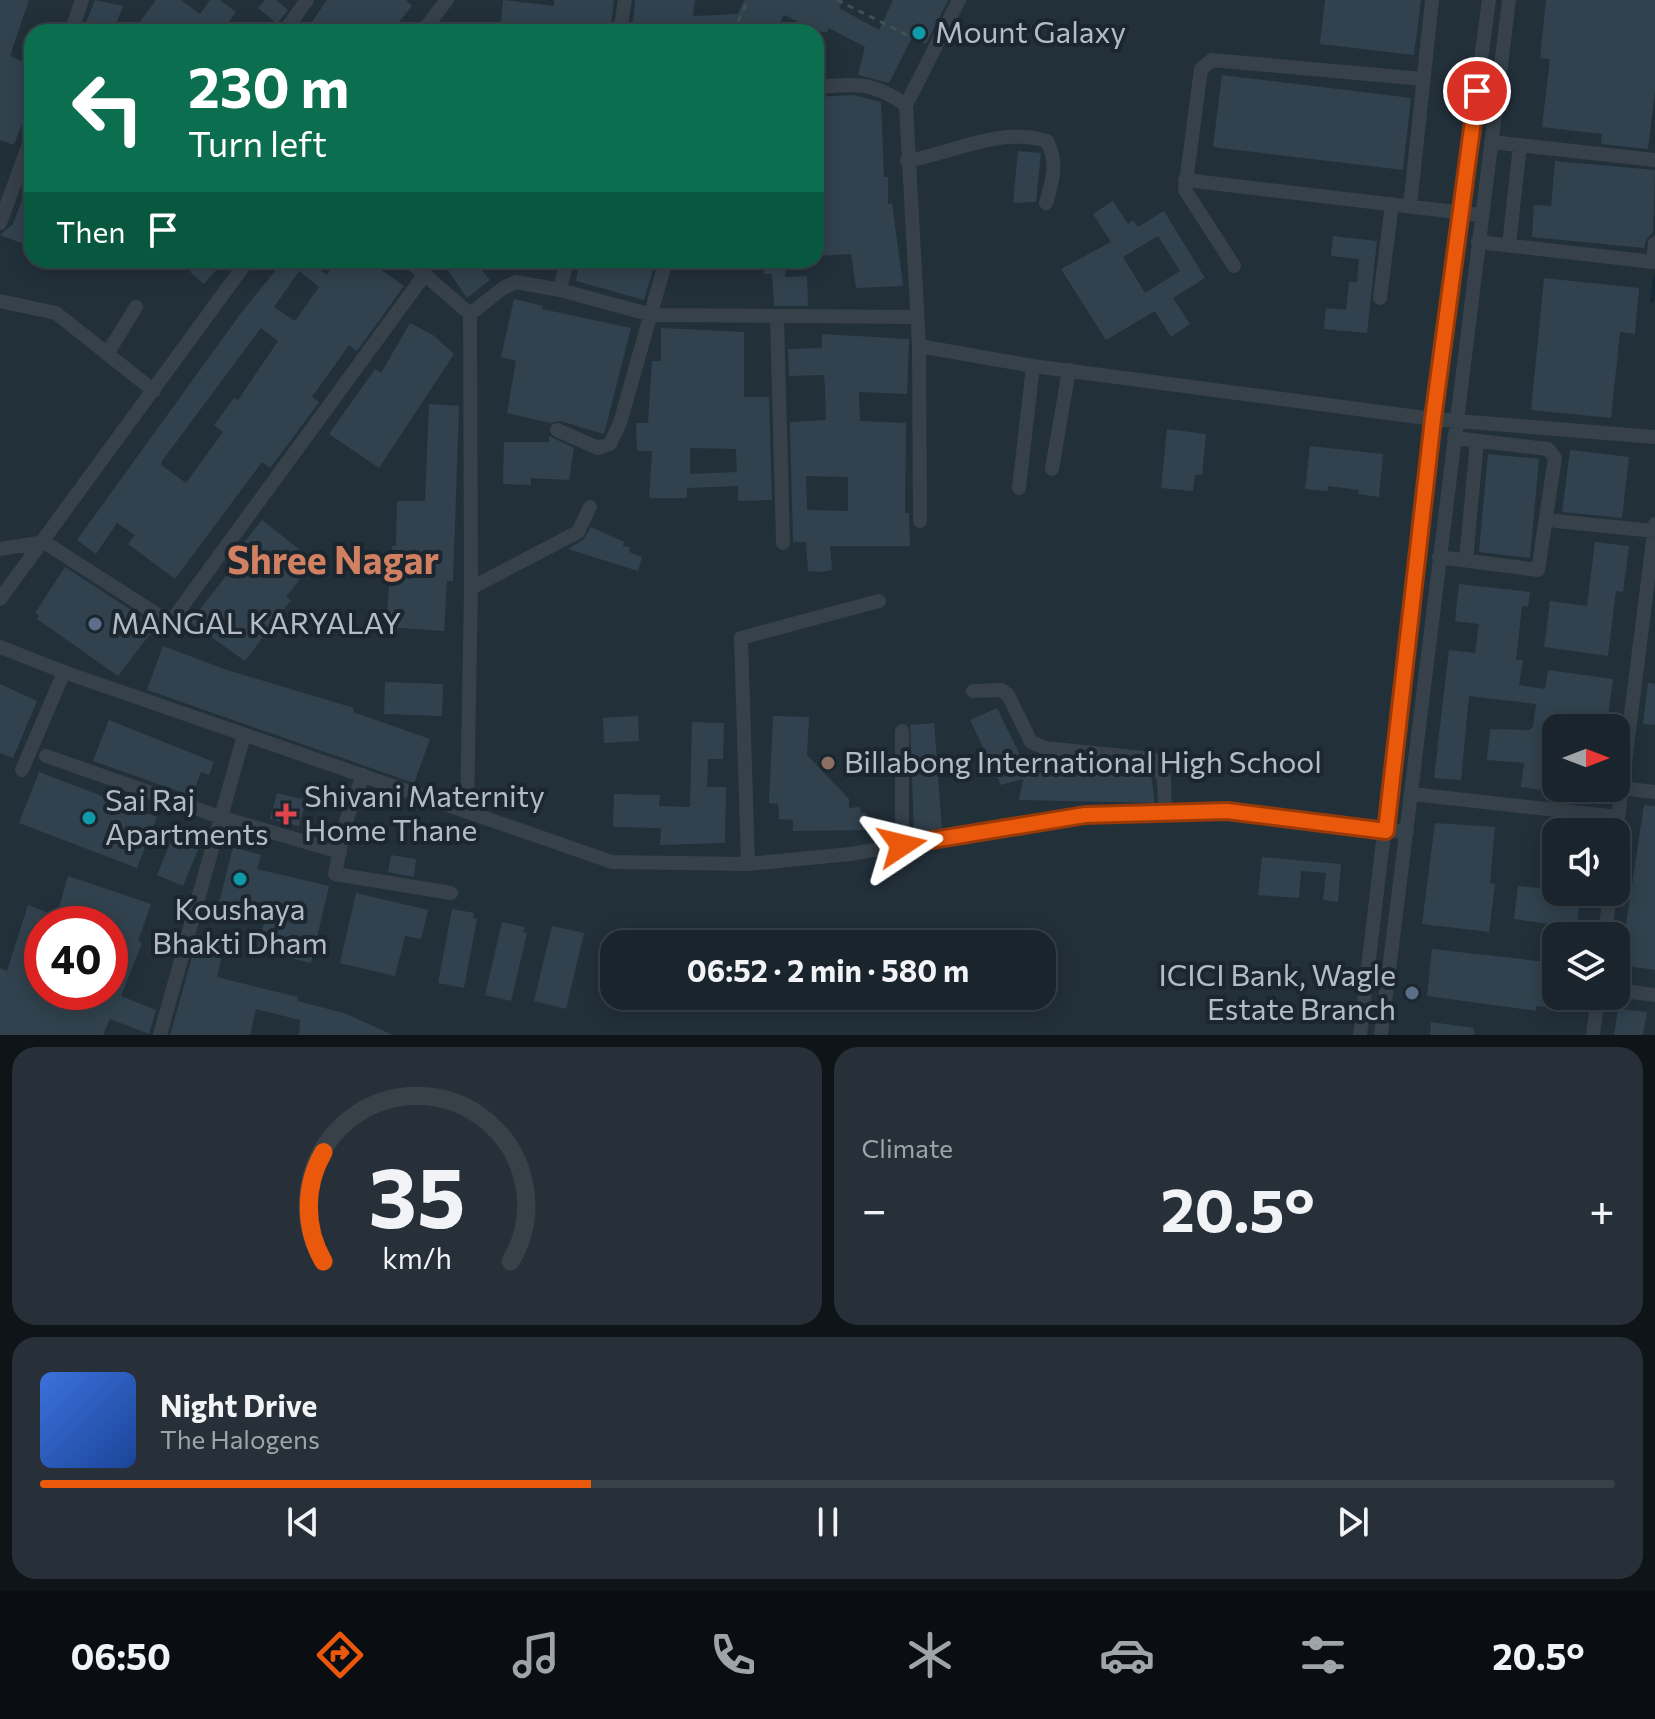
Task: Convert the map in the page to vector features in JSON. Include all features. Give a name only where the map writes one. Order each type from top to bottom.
[{"type":"street","points":[[74,24],[82,0]]},
{"type":"street","points":[[290,24],[307,0]]},
{"type":"street","points":[[428,24],[447,0]]},
{"type":"street","points":[[621,24],[625,0]]},
{"type":"street","points":[[920,521],[919,346],[906,105],[959,0]]},
{"type":"street","points":[[1410,206],[1432,0]]},
{"type":"street","points":[[1360,1035],[1433,419],[1489,0]]},
{"type":"street","points":[[1381,1035],[1509,0]]},
{"type":"street","points":[[1234,266],[1187,199],[1185,180],[1201,69],[1206,63],[1212,60],[1423,79]]},
{"type":"street","points":[[824,86],[850,84],[882,88],[906,105]]},
{"type":"street","points":[[907,161],[972,146],[998,136],[1024,134],[1047,141],[1055,156],[1054,176],[1046,203]]},
{"type":"street","points":[[1491,142],[1655,160]]},
{"type":"street","points":[[1509,245],[1520,145]]},
{"type":"street","points":[[0,223],[24,158]]},
{"type":"street","points":[[1185,180],[1481,215]]},
{"type":"street","points":[[1380,298],[1392,204]]},
{"type":"street","points":[[1478,242],[1653,262],[1655,243]]},
{"type":"street","points":[[0,599],[242,268]]},
{"type":"street","points":[[418,268],[470,314],[471,588],[467,809]]},
{"type":"street","points":[[560,290],[565,268]]},
{"type":"street","points":[[557,430],[598,448],[610,444],[620,423],[664,268]]},
{"type":"street","points":[[0,549],[44,542],[170,623],[425,274]]},
{"type":"street","points":[[470,314],[503,288],[516,282],[560,290],[652,315],[917,317]]},
{"type":"street","points":[[0,301],[56,313],[154,391]]},
{"type":"street","points":[[107,354],[136,307]]},
{"type":"street","points":[[777,318],[783,543]]},
{"type":"street","points":[[919,346],[1033,366],[1433,419],[1655,437]]},
{"type":"street","points":[[1019,488],[1033,366]]},
{"type":"street","points":[[1052,469],[1069,370]]},
{"type":"street","points":[[1439,557],[1538,570],[1555,458],[1548,449],[1454,438]]},
{"type":"street","points":[[1466,560],[1477,441]]},
{"type":"street","points":[[471,588],[578,532],[590,507]]},
{"type":"street","points":[[1556,521],[1654,531]]},
{"type":"street","points":[[1630,739],[1649,622],[1655,524]]},
{"type":"street","points":[[748,864],[741,638],[879,601]]},
{"type":"street","points":[[0,647],[244,735],[467,809],[566,849],[612,862],[748,864],[902,845],[1085,815],[1227,811],[1407,832]]},
{"type":"street","points":[[22,770],[64,672]]},
{"type":"street","points":[[973,691],[1001,690],[1008,695],[1031,742],[1045,748],[1153,759],[1164,778],[1165,813]]},
{"type":"street","points":[[902,731],[902,845]]},
{"type":"street","points":[[160,1035],[244,735]]},
{"type":"street","points":[[46,756],[220,817],[340,852]]},
{"type":"street","points":[[363,775],[335,874],[451,893]]},
{"type":"street","points":[[1630,789],[1655,792]]},
{"type":"street","points":[[1412,794],[1618,817],[1620,802]]},
{"type":"street","points":[[1630,992],[1655,995]]},
{"type":"street","points":[[1593,1035],[1596,1010]]},
{"type":"path","points":[[737,24],[748,0]]},
{"type":"path","points":[[837,0],[934,49]]},
{"type":"building","points":[[0,0],[29,0],[10,56],[24,62],[24,119],[14,145],[0,140]]},
{"type":"building","points":[[95,0],[123,6],[116,24],[85,24]]},
{"type":"building","points":[[156,0],[181,0],[200,14],[210,0],[220,0],[236,12],[228,24],[139,23]]},
{"type":"building","points":[[265,0],[276,0],[288,10],[277,24],[258,8]]},
{"type":"building","points":[[327,0],[406,0],[412,6],[397,24],[310,24]]},
{"type":"building","points":[[503,0],[554,6],[554,0],[614,0],[611,24],[501,24]]},
{"type":"building","points":[[635,0],[695,0],[693,16],[738,14],[744,0],[843,0],[839,8],[879,30],[893,0],[948,0],[926,44],[912,37],[889,83],[858,75],[865,47],[829,28],[824,32],[824,24],[802,24],[784,15],[779,24],[633,24]]},
{"type":"building","points":[[1325,0],[1421,0],[1414,55],[1320,44]]},
{"type":"building","points":[[1546,0],[1655,0],[1655,91],[1648,149],[1601,144],[1602,134],[1542,127],[1550,59],[1540,58]]},
{"type":"building","points":[[1222,75],[1411,98],[1403,170],[1213,147]]},
{"type":"building","points":[[853,95],[881,102],[884,177],[888,177],[888,204],[892,203],[903,286],[856,288],[851,254],[824,256],[824,97]]},
{"type":"building","points":[[1018,151],[1041,153],[1036,202],[1013,203]]},
{"type":"building","points":[[1555,161],[1655,170],[1653,233],[1647,238],[1644,248],[1532,237],[1534,205],[1551,206]]},
{"type":"building","points":[[24,195],[24,244],[0,235],[13,224]]},
{"type":"building","points":[[1113,201],[1128,224],[1133,220],[1138,227],[1164,211],[1205,278],[1173,298],[1190,324],[1171,337],[1155,311],[1106,340],[1061,269],[1111,242],[1093,214]],"holes":[[[1158,236],[1180,271],[1145,293],[1123,257]]]},
{"type":"building","points":[[1333,236],[1377,241],[1367,333],[1324,329],[1326,308],[1346,310],[1349,282],[1357,282],[1359,259],[1331,256]]},
{"type":"building","points":[[193,268],[218,268],[204,284],[190,272]]},
{"type":"building","points":[[278,268],[318,268],[327,275],[332,268],[378,268],[404,286],[357,351],[349,345],[312,397],[319,402],[289,443],[270,468],[262,462],[175,579],[128,544],[135,535],[117,523],[96,554],[77,540],[241,313]],"holes":[[[299,271],[319,287],[295,321],[274,307]],[[261,328],[278,341],[238,400],[234,398],[214,425],[223,432],[186,483],[161,465]]]},
{"type":"building","points":[[446,268],[480,268],[490,280],[467,298]]},
{"type":"building","points":[[578,268],[654,268],[644,300],[576,281]]},
{"type":"building","points":[[764,268],[786,268],[785,277],[807,276],[808,306],[774,306],[772,274],[764,274]]},
{"type":"building","points":[[1544,278],[1639,288],[1635,334],[1620,332],[1611,418],[1531,410]]},
{"type":"building","points":[[514,299],[543,306],[542,309],[631,328],[604,434],[560,421],[550,423],[507,413],[516,361],[501,357]]},
{"type":"building","points":[[410,323],[433,335],[454,354],[379,468],[329,434],[375,369],[381,373]]},
{"type":"building","points":[[661,328],[744,332],[744,397],[769,397],[772,500],[738,501],[738,486],[687,488],[687,498],[649,498],[652,451],[637,451],[636,423],[648,423],[652,361],[661,361]],"holes":[[[690,448],[736,449],[737,472],[690,474]]]},
{"type":"building","points":[[822,334],[909,339],[907,394],[859,392],[860,421],[906,423],[905,513],[909,513],[910,546],[830,546],[832,570],[820,572],[808,571],[806,542],[793,542],[790,422],[826,420],[824,375],[789,376],[788,349],[822,348]],"holes":[[[806,476],[848,477],[848,511],[807,510]]]},
{"type":"building","points":[[429,404],[459,406],[453,581],[447,581],[444,631],[386,627],[392,546],[396,546],[397,501],[425,501]]},
{"type":"building","points":[[1167,429],[1206,434],[1202,475],[1195,475],[1193,491],[1161,488]]},
{"type":"building","points":[[549,436],[574,448],[569,480],[531,478],[531,485],[503,484],[504,442],[549,442]]},
{"type":"building","points":[[1310,446],[1383,454],[1379,497],[1358,494],[1359,490],[1328,486],[1328,491],[1305,489]]},
{"type":"building","points":[[1570,450],[1629,457],[1622,518],[1562,512]]},
{"type":"building","points":[[1488,454],[1539,459],[1530,558],[1479,552]]},
{"type":"building","points":[[262,520],[314,561],[286,597],[291,600],[245,661],[190,622],[248,548],[243,544]]},
{"type":"building","points":[[591,527],[624,542],[623,546],[630,547],[629,552],[642,557],[638,571],[568,549],[583,540]]},
{"type":"building","points":[[1595,542],[1629,546],[1623,592],[1616,591],[1608,656],[1544,647],[1550,601],[1587,606]]},
{"type":"building","name":"MANGAL KARYALAY","points":[[65,567],[145,619],[142,622],[153,630],[118,676],[37,619],[39,616],[35,613]]},
{"type":"building","points":[[1459,584],[1530,592],[1528,607],[1522,606],[1516,660],[1523,660],[1519,685],[1545,689],[1548,670],[1613,679],[1608,714],[1542,714],[1542,790],[1521,787],[1524,763],[1487,760],[1490,729],[1529,730],[1533,727],[1536,704],[1469,696],[1461,780],[1434,778],[1449,650],[1475,653],[1479,624],[1455,621]]},
{"type":"building","points":[[163,646],[227,670],[354,708],[353,712],[430,739],[414,783],[147,690]]},
{"type":"building","points":[[385,682],[443,684],[442,716],[384,714]]},
{"type":"building","points":[[1648,683],[1655,684],[1655,725],[1643,724]]},
{"type":"building","points":[[0,684],[37,701],[13,758],[0,753]]},
{"type":"building","points":[[997,708],[1028,772],[1151,775],[1155,803],[1019,800],[1023,779],[1001,785],[970,720]]},
{"type":"building","points":[[638,716],[639,741],[604,743],[603,718]]},
{"type":"building","points":[[773,716],[809,717],[807,755],[849,799],[849,808],[860,807],[860,812],[866,813],[866,830],[793,831],[793,820],[779,819],[778,804],[769,803]]},
{"type":"building","points":[[109,720],[214,762],[209,775],[201,772],[192,796],[93,761]]},
{"type":"building","points":[[692,722],[724,723],[723,759],[708,759],[707,787],[726,787],[725,843],[660,845],[661,828],[613,827],[614,794],[660,795],[659,806],[690,807]]},
{"type":"building","points":[[934,723],[942,829],[914,832],[910,725]]},
{"type":"building","points":[[39,772],[157,817],[137,868],[19,823]]},
{"type":"building","points":[[277,793],[306,800],[299,826],[270,819]]},
{"type":"building","points":[[1644,805],[1655,806],[1655,970],[1630,966],[1630,922],[1626,922]]},
{"type":"building","points":[[1435,823],[1495,827],[1490,883],[1495,884],[1489,932],[1422,924]]},
{"type":"building","points":[[178,824],[204,835],[183,886],[157,875]]},
{"type":"building","points":[[233,847],[261,855],[257,869],[329,886],[311,963],[257,950],[266,915],[219,903]]},
{"type":"building","points":[[391,855],[416,859],[414,877],[388,872]]},
{"type":"building","points":[[1262,857],[1341,864],[1338,902],[1323,900],[1326,873],[1301,871],[1299,898],[1258,895]]},
{"type":"building","points":[[68,876],[151,904],[138,941],[142,943],[128,978],[128,906],[59,906]]},
{"type":"building","points":[[1518,886],[1542,888],[1542,906],[1579,906],[1578,922],[1542,923],[1514,919]]},
{"type":"building","points":[[356,893],[428,910],[421,939],[405,936],[395,976],[340,963]]},
{"type":"building","points":[[452,909],[474,913],[473,918],[477,919],[464,988],[438,983]]},
{"type":"building","points":[[24,918],[24,1010],[128,1010],[128,999],[156,1010],[149,1034],[110,1019],[103,1035],[0,1035],[0,968],[7,971]]},
{"type":"building","points":[[502,922],[525,927],[523,932],[527,933],[511,1001],[485,995]]},
{"type":"building","points":[[552,926],[584,933],[566,1009],[534,1001]]},
{"type":"building","points":[[198,936],[225,942],[217,977],[298,997],[297,1001],[344,1013],[393,1035],[299,1035],[300,1020],[256,1009],[250,1035],[170,1035]]},
{"type":"building","points":[[1432,949],[1542,961],[1542,1007],[1536,1006],[1536,1011],[1427,996]]},
{"type":"building","points":[[1618,1010],[1647,1012],[1643,1035],[1614,1035]]},
{"type":"building","points":[[1431,1022],[1474,1028],[1474,1035],[1430,1035]]},
{"type":"waterway","points":[[1652,301],[1655,277]]},
{"type":"place","name":"Mount Galaxy","points":[[919,33]]},
{"type":"place","name":"MANGAL KARYALAY","points":[[95,624]]},
{"type":"place","name":"Billabong International High School","points":[[828,763]]},
{"type":"place","name":"Shivani Maternity Home Thane","points":[[286,814]]},
{"type":"place","name":"Sai Raj Apartments","points":[[89,818]]},
{"type":"place","name":"Koushaya Bhakti Dham","points":[[240,879]]},
{"type":"place","name":"ICICI Bank, Wagle Estate Branch","points":[[1412,993]]},
{"type":"district","name":"Shree Nagar","points":[[333,561]]},
{"type":"route","points":[[902,845],[1085,815],[1227,811],[1386,831],[1433,419],[1477,91]]}]
